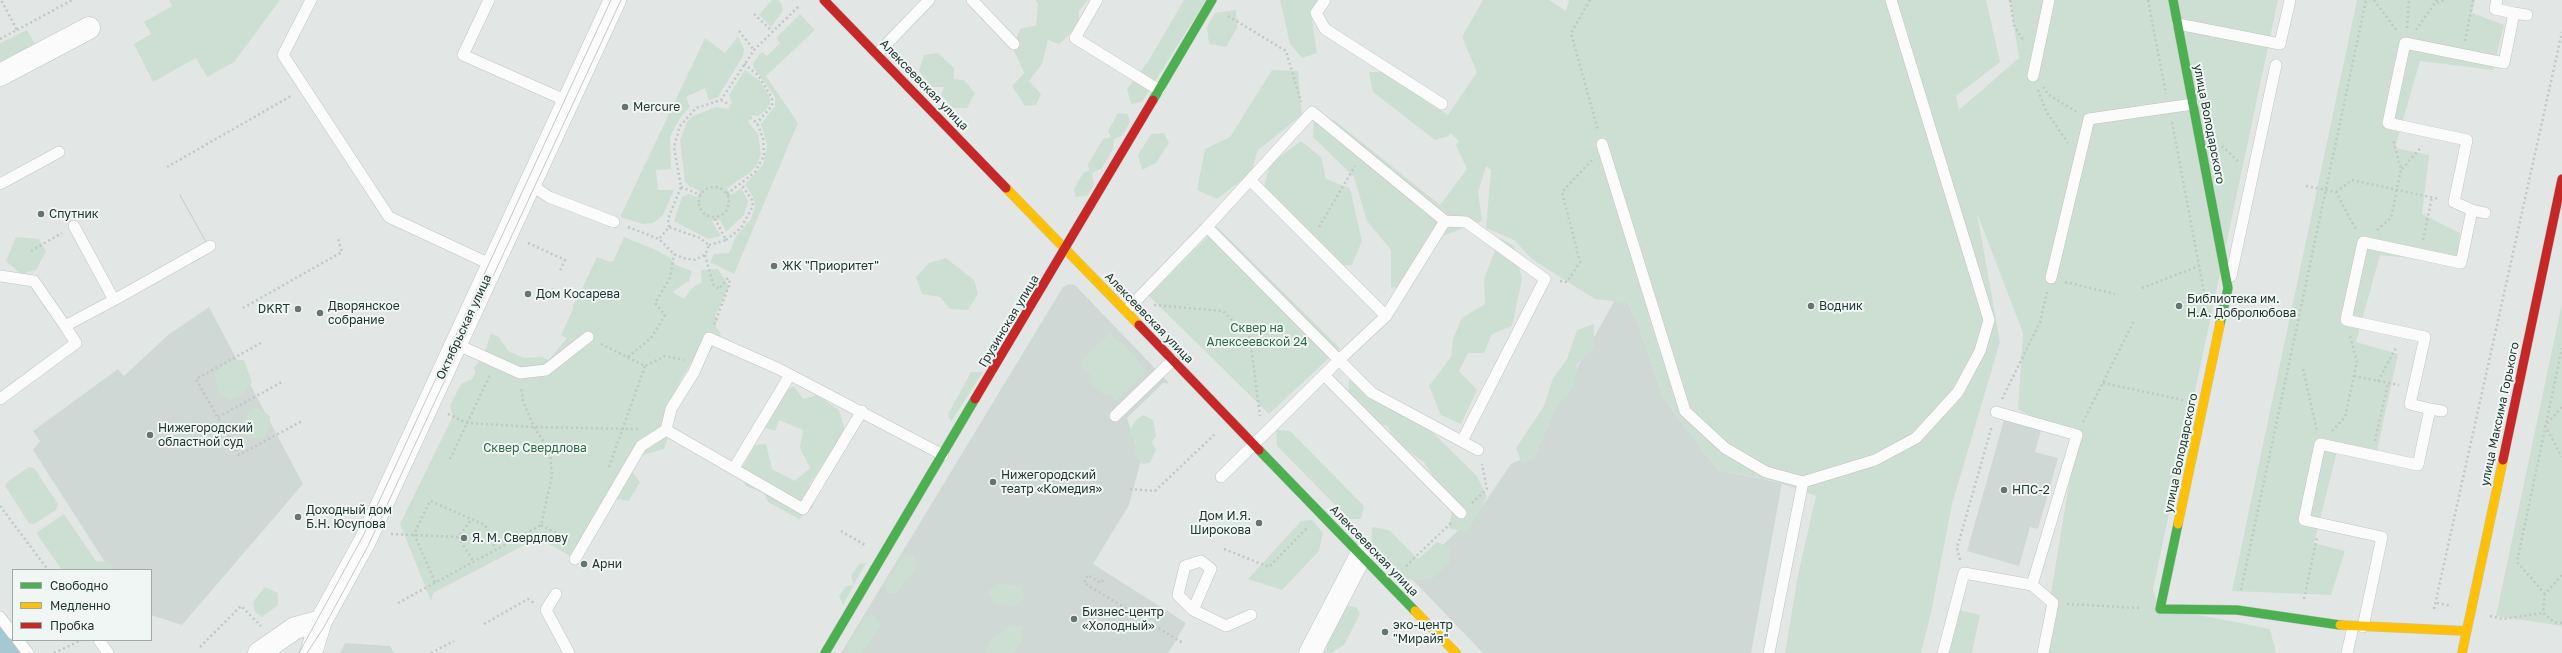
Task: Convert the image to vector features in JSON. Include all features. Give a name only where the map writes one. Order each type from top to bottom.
[{"type":"street","name":"Октябрьская улица","points":[[310,653],[321,621],[365,541],[567,101],[615,0]]},
{"type":"street","name":"Алексеевская улица","points":[[824,0],[1456,653]]},
{"type":"street","name":"Грузинская улица","points":[[825,653],[1066,249],[1212,0]]},
{"type":"street","name":"улица Володарского","points":[[2160,609],[2228,288],[2173,0]]},
{"type":"street","points":[[0,75],[90,28]]},
{"type":"street","name":"улица Максима Горького","points":[[2462,653],[2562,179]]},
{"type":"street","points":[[1310,653],[1362,555]]},
{"type":"street","points":[[2160,609],[2237,610],[2358,627],[2466,631]]},
{"type":"street","points":[[259,653],[295,628],[321,621]]},
{"type":"lane","points":[[311,0],[283,55],[389,217],[492,265]]},
{"type":"lane","points":[[488,0],[463,54],[567,101]]},
{"type":"lane","points":[[877,54],[929,0]]},
{"type":"lane","points":[[972,0],[1014,44]]},
{"type":"lane","points":[[1097,0],[1075,38],[1159,90]]},
{"type":"lane","points":[[1325,0],[1316,13],[1325,29],[1442,104]]},
{"type":"lane","points":[[1602,144],[1685,410],[1725,448],[1766,472],[1803,482],[1875,460],[1916,438],[1958,392],[1980,351],[1989,320],[1892,0]]},
{"type":"lane","points":[[2033,76],[2049,0]]},
{"type":"lane","points":[[2178,24],[2280,44],[2290,0]]},
{"type":"lane","points":[[2497,0],[2495,8],[2527,16]]},
{"type":"lane","points":[[2485,213],[2472,210],[2454,202],[2467,140],[2388,123],[2405,43],[2504,64],[2514,13]]},
{"type":"lane","points":[[2228,288],[2276,65]]},
{"type":"lane","points":[[2051,278],[2089,119],[2193,104]]},
{"type":"lane","points":[[1126,311],[1207,227],[1312,112],[1445,221],[1466,222],[1545,279],[1462,441]]},
{"type":"lane","points":[[0,184],[59,152]]},
{"type":"lane","points":[[1250,180],[1386,316]]},
{"type":"lane","points":[[530,184],[548,197],[614,222]]},
{"type":"lane","points":[[2442,411],[2410,404],[2425,337],[2346,320],[2363,242],[2461,263],[2472,210]]},
{"type":"lane","points":[[1221,477],[1339,360],[1386,316],[1445,221]]},
{"type":"lane","points":[[74,226],[114,300]]},
{"type":"lane","points":[[1207,227],[1372,393],[1478,450]]},
{"type":"lane","points":[[65,326],[210,246]]},
{"type":"lane","points":[[0,276],[34,281],[76,343],[0,399]]},
{"type":"lane","points":[[456,344],[520,373],[546,370],[588,338]]},
{"type":"lane","points":[[575,559],[641,446],[666,430],[671,409],[696,367],[709,338],[790,375],[862,411],[943,455]]},
{"type":"lane","points":[[1115,416],[1173,360]]},
{"type":"lane","points":[[734,468],[790,375]]},
{"type":"lane","points":[[1324,375],[1461,513]]},
{"type":"lane","points":[[2347,653],[2358,627],[2382,537],[2304,520],[2320,444],[2418,465],[2430,409]]},
{"type":"lane","points":[[666,430],[803,509],[862,411]]},
{"type":"lane","points":[[1996,412],[2077,435],[2032,585]]},
{"type":"lane","points":[[1769,653],[1803,482]]},
{"type":"lane","points":[[1942,653],[1964,573],[2032,585],[2053,603],[2042,653]]},
{"type":"lane","points":[[556,594],[546,610],[569,653]]},
{"type":"lane","points":[[1193,610],[1226,626],[1251,615]]},
{"type":"lane","points":[[0,617],[12,633]]},
{"type":"lane","points":[[19,641],[28,653]]},
{"type":"lane","points":[[100,641],[108,653]]},
{"type":"path","points":[[1,0],[17,30]]},
{"type":"path","points":[[0,39],[72,0]]},
{"type":"path","points":[[1590,0],[1571,33],[1593,116]]},
{"type":"path","points":[[2010,0],[2014,26],[2036,62]]},
{"type":"path","points":[[2148,0],[2205,296]]},
{"type":"path","points":[[2237,610],[2366,0]]},
{"type":"path","points":[[2374,0],[2405,43]]},
{"type":"path","points":[[2405,43],[2409,0]]},
{"type":"path","points":[[2405,43],[2437,2],[2444,0]]},
{"type":"path","points":[[2462,55],[2473,0]]},
{"type":"path","points":[[659,239],[669,227],[668,219],[681,187],[674,147],[680,126],[696,108],[721,100],[754,50],[799,6]]},
{"type":"path","points":[[754,14],[773,32]]},
{"type":"path","points":[[1228,16],[1286,51],[1300,102],[1312,112]]},
{"type":"path","points":[[739,31],[754,50]]},
{"type":"path","points":[[2425,630],[2437,603],[2562,32]]},
{"type":"path","points":[[744,64],[758,75],[772,98],[772,106],[757,123]]},
{"type":"path","points":[[2033,76],[2050,95],[2089,119]]},
{"type":"path","points":[[2033,76],[2046,111],[2079,159]]},
{"type":"path","points":[[167,167],[305,88]]},
{"type":"path","points":[[721,100],[730,105]]},
{"type":"path","points":[[727,194],[755,172],[764,156],[763,138],[757,123],[751,118]]},
{"type":"path","points":[[2336,192],[2363,242],[2391,218],[2401,169],[2388,123]]},
{"type":"path","points":[[2401,169],[2434,133]]},
{"type":"path","points":[[2219,143],[2252,175]]},
{"type":"path","points":[[1311,242],[1362,153]]},
{"type":"path","points":[[1545,279],[1567,282],[1580,262],[1562,192],[1594,158],[1605,155]]},
{"type":"path","points":[[2306,186],[2336,192],[2352,180],[2454,202]]},
{"type":"path","points":[[709,245],[726,240],[741,228],[752,206],[752,200],[741,184]]},
{"type":"path","points":[[681,187],[701,195]]},
{"type":"path","points":[[713,187],[727,194],[728,209],[721,216],[707,216],[700,209],[701,195],[708,188],[713,187]]},
{"type":"path","points":[[2420,254],[2432,197]]},
{"type":"path","points":[[714,217],[726,240]]},
{"type":"path","points":[[614,222],[659,239],[674,254],[694,260],[705,255]]},
{"type":"path","points":[[31,251],[74,226]]},
{"type":"path","points":[[669,227],[700,238],[709,245]]},
{"type":"path","points":[[243,308],[342,252],[338,239]]},
{"type":"path","points":[[528,243],[565,260],[559,273]]},
{"type":"path","points":[[709,245],[705,255],[713,284],[719,289],[728,278],[730,283],[709,338]]},
{"type":"path","points":[[628,357],[652,338],[665,316],[654,303],[670,278],[674,254]]},
{"type":"path","points":[[2142,288],[2200,266]]},
{"type":"path","points":[[1964,573],[1957,548],[1996,412],[2040,322],[2051,278]]},
{"type":"path","points":[[550,295],[554,286]]},
{"type":"path","points":[[2082,286],[2115,294]]},
{"type":"path","points":[[1149,304],[1224,311],[1250,338],[1260,417]]},
{"type":"path","points":[[2320,444],[2346,417],[2357,362],[2346,320]]},
{"type":"path","points":[[2077,435],[2134,321]]},
{"type":"path","points":[[2378,381],[2405,332]]},
{"type":"path","points":[[588,338],[645,366]]},
{"type":"path","points":[[261,343],[196,379],[239,455],[302,421]]},
{"type":"path","points":[[2545,594],[2517,562],[2562,348]]},
{"type":"path","points":[[607,473],[645,366],[665,356],[683,360],[696,367]]},
{"type":"path","points":[[450,459],[496,363]]},
{"type":"path","points":[[2303,369],[2320,444]]},
{"type":"path","points":[[398,603],[541,525],[552,476],[550,451],[534,427],[523,401],[520,373]]},
{"type":"path","points":[[2354,376],[2414,388]]},
{"type":"path","points":[[218,417],[282,382]]},
{"type":"path","points":[[2103,383],[2190,401]]},
{"type":"path","points":[[2372,455],[2388,383]]},
{"type":"path","points":[[2545,426],[2562,408]]},
{"type":"path","points":[[448,414],[467,423],[534,427],[666,430]]},
{"type":"path","points":[[2545,426],[2562,457]]},
{"type":"path","points":[[1130,489],[1155,492],[1214,434]]},
{"type":"path","points":[[435,582],[414,534],[430,501],[485,525],[496,550]]},
{"type":"path","points":[[0,506],[47,569]]},
{"type":"path","points":[[458,537],[472,519]]},
{"type":"path","points":[[2300,619],[2320,524]]},
{"type":"path","points":[[1224,549],[1269,566],[1308,528]]},
{"type":"path","points":[[841,531],[866,546]]},
{"type":"path","points":[[390,534],[458,537]]},
{"type":"path","points":[[458,537],[474,562]]},
{"type":"path","points":[[1103,580],[1101,583],[1088,575],[1084,583],[1183,643]]},
{"type":"path","points":[[2562,575],[2545,594],[2543,613],[2554,622],[2562,623]]},
{"type":"path","points":[[484,624],[528,599],[546,610]]},
{"type":"path","points":[[2053,603],[2160,609]]},
{"type":"path","points":[[200,647],[241,606],[261,627],[266,623]]},
{"type":"path","points":[[54,653],[80,641]]},
{"type":"path","points":[[431,653],[454,641]]},
{"type":"shaded area","points":[[1069,284],[1075,285],[1169,383],[1163,383],[1127,418],[1141,460],[1129,505],[1093,564],[1186,623],[1172,647],[1168,653],[841,653],[1063,287]]},
{"type":"shaded area","points":[[1621,289],[1638,324],[1664,399],[1718,470],[1782,483],[1751,653],[1483,653],[1410,577],[1481,508],[1511,464],[1528,456]]},
{"type":"shaded area","points":[[209,307],[303,484],[182,625],[152,615],[152,569],[109,569],[33,450],[40,441],[33,431],[118,369],[124,376],[168,335]]},
{"type":"shaded area","points":[[2004,420],[2041,430],[2035,452],[2058,458],[2038,529],[2030,527],[2019,566],[1967,551]]},
{"type":"shaded area","points":[[345,643],[390,646],[394,653],[340,653]]},
{"type":"green space","points":[[169,0],[280,0],[234,62],[207,77],[196,58],[153,82],[134,44],[151,34],[144,22],[172,6]]},
{"type":"green space","points":[[772,0],[778,0],[781,3],[783,11],[771,27],[759,15]]},
{"type":"green space","points":[[1035,0],[1088,0],[1079,11],[1079,25],[1059,44],[1048,40],[1042,64],[1029,81],[1041,94],[1036,105],[1025,106],[1012,86],[1024,73],[1013,48],[1020,29],[1036,25],[1038,3]]},
{"type":"green space","points":[[1184,0],[1206,0],[1142,102],[1131,104],[1127,89],[1149,60]]},
{"type":"green space","points":[[1280,0],[1323,0],[1326,8],[1312,20],[1317,53],[1302,58],[1290,44]]},
{"type":"green space","points":[[1483,0],[1549,0],[1566,11],[1569,0],[1986,0],[2000,62],[1956,96],[1959,110],[2019,58],[2010,0],[2278,0],[2153,589],[2159,607],[2270,629],[2276,653],[2041,653],[2076,442],[2018,409],[2023,333],[1977,213],[2000,342],[1952,504],[1931,613],[1921,653],[1785,653],[1798,575],[1816,496],[1774,481],[1718,470],[1664,399],[1638,324],[1628,303],[1595,299],[1533,260],[1514,240],[1486,228],[1491,170],[1486,166],[1478,192],[1482,221],[1440,237],[1410,290],[1391,287],[1391,250],[1367,221],[1354,177],[1313,137],[1314,118],[1334,120],[1440,205],[1467,169],[1456,145],[1459,141],[1450,133],[1449,136],[1435,140],[1373,92],[1369,72],[1386,72],[1448,115],[1477,72],[1462,37]]},
{"type":"green space","points":[[2357,0],[2475,0],[2472,13],[2504,25],[2493,70],[2420,61],[2395,148],[2429,155],[2422,214],[2460,233],[2457,263],[2380,255],[2356,342],[2398,354],[2377,451],[2337,451],[2314,543],[2345,551],[2331,595],[2232,591]]},
{"type":"green space","points":[[1236,10],[1237,28],[1226,47],[1209,44],[1207,27],[1215,13]]},
{"type":"green space","points":[[800,14],[815,30],[766,76],[798,123],[734,274],[710,262],[714,254],[729,253],[736,236],[751,219],[755,206],[754,199],[745,184],[763,165],[767,145],[761,124],[775,106],[775,97],[754,68],[753,63],[762,52],[767,56],[780,43],[776,38]]},
{"type":"green space","points":[[27,30],[36,46],[0,73],[0,43]]},
{"type":"green space","points":[[738,36],[744,49],[743,56],[718,97],[709,100],[705,88],[686,97],[690,107],[680,118],[670,137],[671,169],[656,170],[658,190],[674,190],[663,215],[653,223],[643,224],[620,217],[705,38],[725,53]]},
{"type":"green space","points":[[938,53],[954,68],[954,79],[964,80],[975,93],[967,108],[953,108],[941,95],[944,87],[932,87],[919,71],[924,55]]},
{"type":"green space","points":[[745,70],[760,81],[770,98],[770,104],[765,111],[758,116],[753,115],[748,122],[758,134],[761,153],[758,163],[751,172],[727,188],[731,195],[741,188],[748,201],[744,215],[726,232],[720,220],[712,221],[721,236],[708,239],[674,221],[682,197],[689,194],[697,197],[700,191],[689,186],[685,182],[680,140],[687,122],[693,116],[716,107],[728,109],[732,103],[729,95]]},
{"type":"green space","points":[[1272,70],[1298,71],[1302,115],[1258,150],[1251,173],[1217,199],[1197,190],[1205,149],[1230,137]]},
{"type":"green space","points":[[1118,113],[1128,114],[1130,122],[1122,136],[1114,139],[1113,149],[1102,168],[1092,173],[1094,185],[1087,196],[1076,197],[1074,189],[1083,173],[1089,170],[1088,164],[1103,139],[1111,137],[1108,131]]},
{"type":"green space","points":[[1164,133],[1169,143],[1156,163],[1142,170],[1138,155],[1151,134]]},
{"type":"green space","points":[[1301,141],[1321,157],[1326,179],[1350,188],[1362,241],[1352,265],[1329,265],[1263,190],[1270,164]]},
{"type":"green space","name":"Сквер на Алексеевской 24","points":[[1217,227],[1340,348],[1269,414],[1149,296]]},
{"type":"green space","points":[[16,237],[39,239],[46,251],[36,270],[21,274],[6,261]]},
{"type":"green space","name":"Сквер Свердлова","points":[[624,237],[656,250],[670,258],[676,265],[692,271],[689,281],[672,292],[684,299],[691,289],[702,282],[701,270],[718,269],[729,286],[715,316],[719,319],[715,325],[721,334],[703,363],[691,363],[679,383],[680,389],[662,420],[669,434],[664,449],[639,456],[632,472],[640,482],[629,501],[617,499],[613,489],[572,557],[538,538],[433,593],[431,601],[400,524],[453,416],[450,406],[461,384],[472,379],[475,373],[474,367],[482,359],[491,334],[499,337],[508,351],[524,358],[541,357],[549,360],[567,338],[561,335],[573,309],[573,304],[577,300],[597,257],[610,262],[614,260]]},
{"type":"green space","points":[[1500,238],[1514,246],[1522,279],[1512,326],[1492,334],[1484,353],[1468,353],[1459,371],[1477,390],[1461,424],[1441,415],[1429,386],[1451,357],[1453,339],[1462,318],[1485,304],[1484,279]]},
{"type":"green space","points":[[946,258],[974,280],[978,294],[968,310],[950,309],[940,297],[922,294],[916,277],[929,263]]},
{"type":"green space","points":[[2562,303],[2562,626],[2496,616]]},
{"type":"green space","points":[[1594,324],[1594,349],[1577,364],[1574,386],[1556,408],[1535,457],[1522,464],[1516,448],[1544,406],[1553,378],[1567,359],[1577,330]]},
{"type":"green space","points":[[1110,333],[1119,343],[1123,343],[1146,372],[1116,401],[1110,394],[1103,394],[1091,383],[1092,377],[1079,363]]},
{"type":"green space","points":[[228,360],[244,360],[252,382],[243,395],[229,400],[219,393],[215,374]]},
{"type":"green space","points":[[971,372],[983,372],[951,422],[948,414]]},
{"type":"green space","points":[[1350,374],[1364,376],[1399,413],[1422,422],[1477,476],[1487,497],[1467,533],[1449,528],[1452,508],[1424,462],[1398,444],[1387,426],[1375,422],[1348,395]]},
{"type":"green space","points":[[794,386],[803,399],[817,395],[839,410],[846,434],[809,484],[815,492],[813,507],[799,519],[768,502],[764,493],[746,486],[738,475],[755,445],[766,444],[772,469],[795,481],[810,468],[800,448],[803,430],[779,420],[775,431],[762,427],[772,398]]},
{"type":"green space","points":[[256,407],[270,416],[269,430],[261,439],[247,437],[243,427],[243,419]]},
{"type":"green space","points":[[1143,415],[1153,420],[1156,436],[1152,442],[1156,450],[1150,463],[1142,464],[1134,453],[1136,442],[1129,432],[1135,421]]},
{"type":"green space","points":[[1276,430],[1290,431],[1364,506],[1361,519],[1349,519],[1277,446]]},
{"type":"green space","points":[[29,467],[34,468],[58,504],[56,510],[34,524],[29,523],[5,486],[7,482]]},
{"type":"green space","points":[[64,514],[96,561],[109,562],[115,569],[61,569],[36,533]]},
{"type":"green space","points":[[1312,520],[1323,533],[1319,551],[1282,590],[1248,579],[1301,521]]},
{"type":"green space","points":[[1372,527],[1389,530],[1418,559],[1437,542],[1450,547],[1450,562],[1432,579],[1405,580],[1371,543]]},
{"type":"green space","points":[[904,555],[914,556],[917,566],[896,594],[886,593],[886,582]]},
{"type":"green space","points":[[866,563],[854,585],[851,576],[859,564]]},
{"type":"green space","points":[[999,583],[1020,587],[1025,597],[1016,607],[994,603],[989,591]]},
{"type":"green space","points":[[854,585],[843,605],[839,596],[846,586]]},
{"type":"green space","points":[[265,587],[278,593],[278,605],[262,617],[255,612],[253,602]]},
{"type":"green space","points":[[1344,605],[1356,607],[1360,614],[1344,645],[1331,653],[1322,653],[1326,651],[1328,637]]},
{"type":"green space","points":[[1959,610],[1980,615],[1972,653],[1949,653]]},
{"type":"green space","points":[[873,614],[880,624],[871,641],[862,653],[847,653],[848,645],[865,617]]},
{"type":"green space","points":[[1011,626],[1021,626],[1022,640],[1013,653],[985,653],[991,639]]},
{"type":"water","points":[[0,620],[11,623],[12,641],[25,641],[33,653],[0,653]]},
{"type":"tram line","points":[[299,653],[363,536],[611,0]]},
{"type":"tram line","points":[[307,653],[324,627],[368,546],[621,0]]},
{"type":"tram line","points":[[180,195],[206,242]]},
{"type":"traffic: fast","points":[[1153,100],[1212,0]]},
{"type":"traffic: fast","points":[[2173,0],[2228,288],[2220,324]]},
{"type":"traffic: fast","points":[[825,653],[975,399]]},
{"type":"traffic: fast","points":[[1259,450],[1415,611]]},
{"type":"traffic: fast","points":[[2178,524],[2160,609],[2237,610],[2340,625]]},
{"type":"traffic: slow","points":[[1006,188],[1139,325]]},
{"type":"traffic: slow","points":[[2178,524],[2220,324]]},
{"type":"traffic: slow","points":[[2462,653],[2503,460]]},
{"type":"traffic: slow","points":[[1415,611],[1456,653]]},
{"type":"traffic: slow","points":[[2340,625],[2466,631]]},
{"type":"traffic: jam","points":[[824,0],[1006,188]]},
{"type":"traffic: jam","points":[[975,399],[1153,100]]},
{"type":"traffic: jam","points":[[2503,460],[2562,179]]},
{"type":"traffic: jam","points":[[1139,325],[1259,450]]},
{"type":"place","name":"Mercure","points":[[625,107]]},
{"type":"place","name":"Спутник","points":[[41,214]]},
{"type":"place","name":"ЖК \"Приоритет\"","points":[[774,266]]},
{"type":"place","name":"Дом Косарева","points":[[528,294]]},
{"type":"place","name":"Водник","points":[[1811,306]]},
{"type":"place","name":"Библиотека им. Н.А. Добролюбова","points":[[2179,306]]},
{"type":"place","name":"DKRT","points":[[298,309]]},
{"type":"place","name":"Дворянское собрание","points":[[320,313]]},
{"type":"place","name":"Нижегородский областной суд","points":[[150,435]]},
{"type":"place","name":"Нижегородский театр «Комедия»","points":[[993,482]]},
{"type":"place","name":"НПС-2","points":[[2004,490]]},
{"type":"place","name":"Доходный дом Б.Н. Юсупова","points":[[298,517]]},
{"type":"place","name":"Дом И.Я. Широкова","points":[[1259,523]]},
{"type":"place","name":"Я. М. Свердлову","points":[[464,538]]},
{"type":"place","name":"Арни","points":[[584,564]]},
{"type":"place","name":"Бизнес-центр «Холодный»","points":[[1074,619]]},
{"type":"place","name":"эко-центр \"Мирайя\"","points":[[1385,632]]}]
